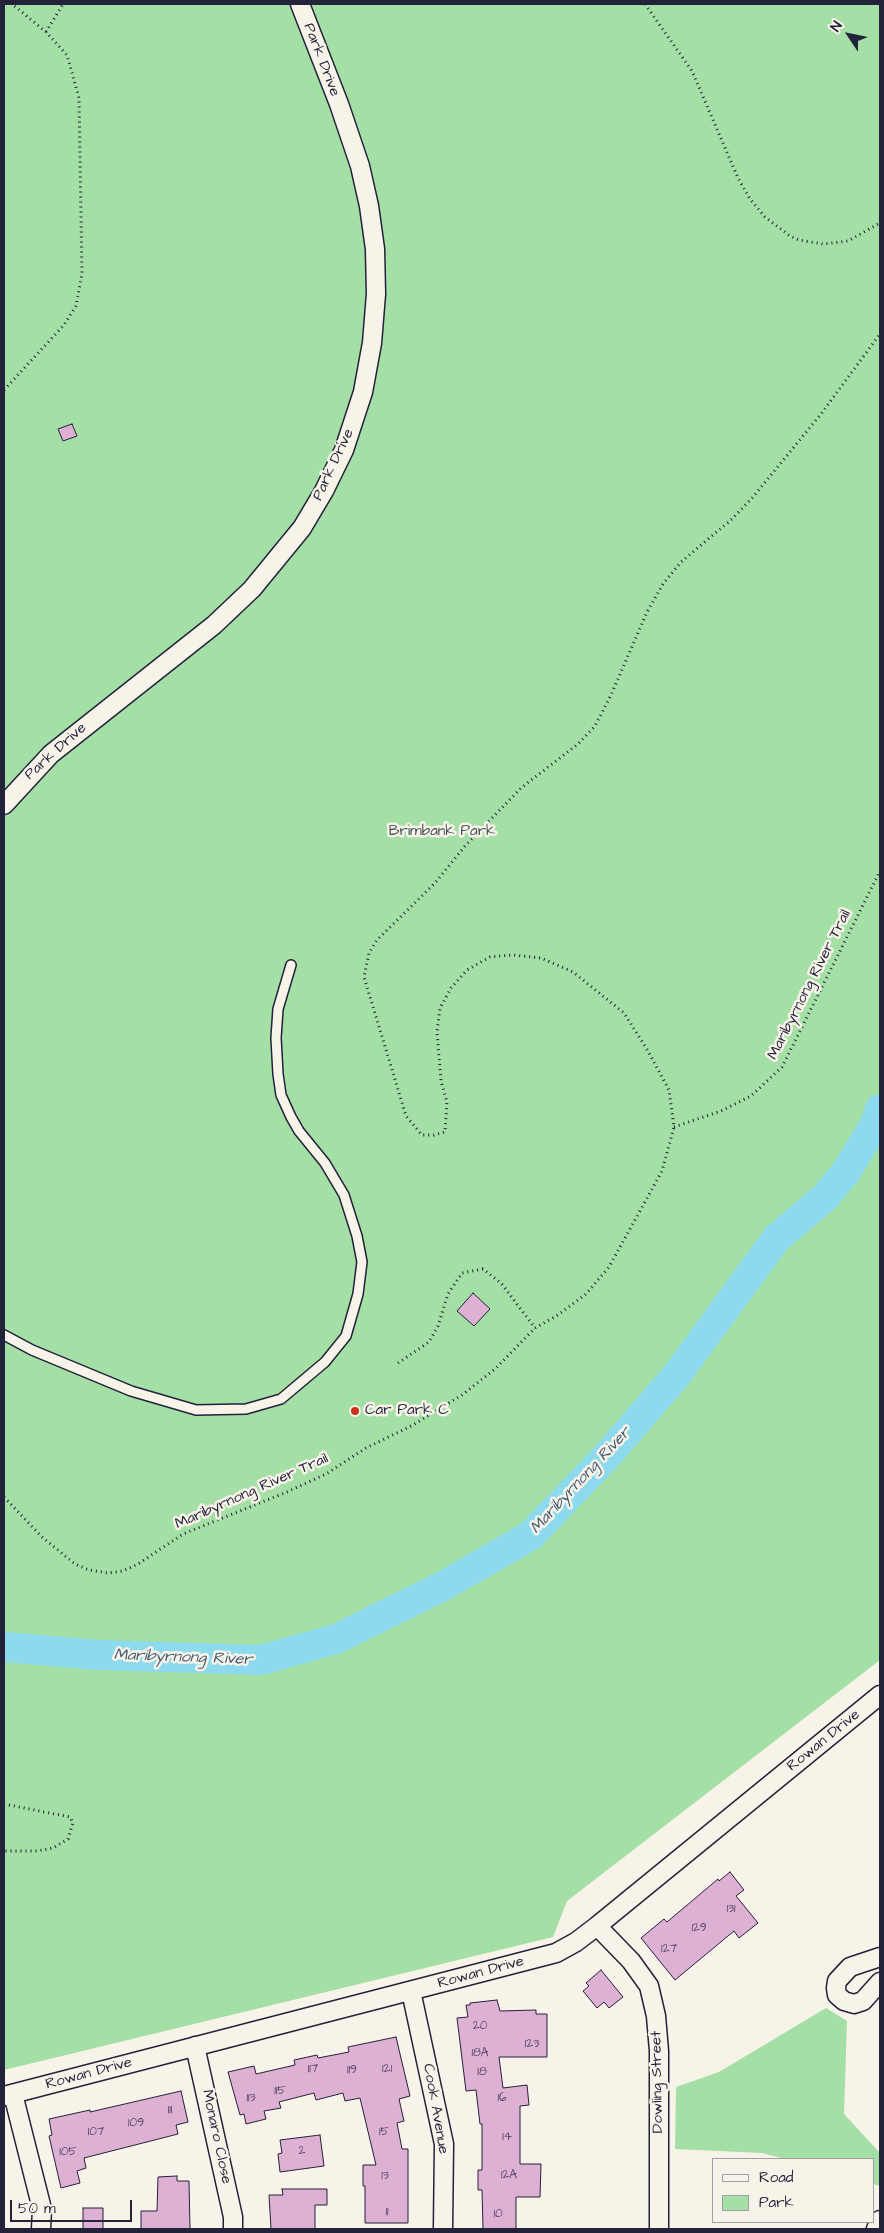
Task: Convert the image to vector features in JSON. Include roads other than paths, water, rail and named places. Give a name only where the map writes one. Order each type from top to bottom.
[{"type":"street","name":"Park Drive","points":[[4,805],[51,754],[214,625],[252,589],[302,528],[324,492],[344,450],[363,392],[372,343],[376,294],[375,249],[368,199],[360,166],[300,4]]},
{"type":"street","name":"Rowan Drive","points":[[8,2095],[556,1953],[576,1942],[597,1926],[880,1695]]},
{"type":"street","name":"Dowling Street","points":[[597,1926],[631,1961],[649,1986],[656,2016],[659,2051],[659,2229]]},
{"type":"street","points":[[880,1958],[850,1967],[837,1982],[837,1995],[844,2001],[854,2004],[863,2001],[880,1982]]},
{"type":"street","name":"Cook Avenue","points":[[411,1991],[444,2144],[443,2229]]},
{"type":"street","name":"Monaro Close","points":[[195,2046],[233,2217],[233,2229]]},
{"type":"street","points":[[8,2095],[42,2209],[42,2229]]},
{"type":"street","points":[[876,2229],[880,2220]]},
{"type":"lane","points":[[4,1335],[32,1350],[131,1391],[196,1410],[246,1409],[281,1399],[324,1362],[346,1336],[358,1294],[362,1262],[357,1236],[344,1195],[325,1163],[298,1131],[281,1095],[276,1038],[278,1009],[292,965]]},
{"type":"waterway","name":"Maribyrnong River","points":[[4,1647],[98,1655],[261,1660],[336,1639],[443,1586],[530,1536],[605,1458],[676,1376],[776,1239],[825,1197],[846,1172],[875,1124],[880,1109]]},
{"type":"place","name":"Car Park C","points":[[355,1411]]},
{"type":"park label","name":"Brimbank Park","points":[[442,832]]}]
